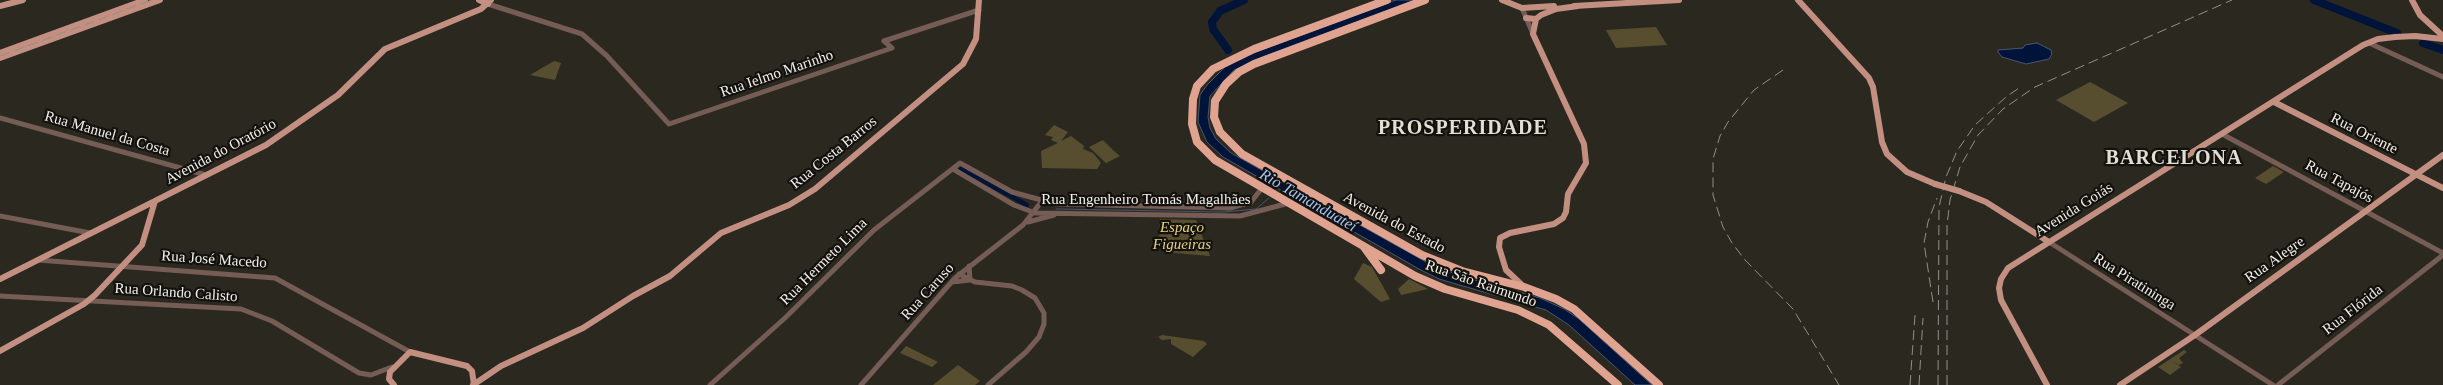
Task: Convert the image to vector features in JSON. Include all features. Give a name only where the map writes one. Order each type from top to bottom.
[{"type":"highway","points":[[1262,188],[1208,155],[1201,148],[1194,134],[1192,108],[1197,86],[1213,69],[1230,60],[1387,0]]},
{"type":"highway","name":"Avenida do Estado","points":[[1425,0],[1254,64],[1239,72],[1218,93],[1214,107],[1216,125],[1236,150],[1422,255],[1454,268],[1524,287],[1556,299],[1584,316],[1659,385]]},
{"type":"highway","name":"Rua São Raimundo","points":[[1262,188],[1428,283],[1518,310],[1543,322],[1560,333],[1618,385]]},
{"type":"highway","points":[[1364,246],[1381,270]]},
{"type":"main road","points":[[0,6],[23,0]]},
{"type":"main road","points":[[0,53],[145,0]]},
{"type":"main road","points":[[0,58],[160,0]]},
{"type":"main road","points":[[478,0],[489,2]]},
{"type":"main road","name":"Rua Costa Barros","points":[[473,385],[508,362],[590,325],[633,296],[670,276],[721,233],[789,205],[808,194],[963,64],[969,56],[976,39],[979,0]]},
{"type":"main road","points":[[1502,0],[1522,8],[1536,7]]},
{"type":"main road","points":[[1515,4],[1545,9],[1678,0]]},
{"type":"main road","name":"Rua Piratininga","points":[[1798,0],[1869,78],[1873,87],[1882,142],[1887,154],[1907,172],[1934,184],[1982,200],[2049,242]]},
{"type":"main road","points":[[2412,0],[2417,12],[2433,29],[2443,36]]},
{"type":"main road","name":"Avenida do Oratório","points":[[0,279],[272,141],[338,95],[385,49],[489,2]]},
{"type":"main road","points":[[1524,287],[1506,270],[1499,246],[1500,238],[1510,233],[1554,224],[1563,218],[1566,212],[1568,194],[1586,162],[1584,144],[1533,34],[1536,19],[1545,9]]},
{"type":"main road","points":[[1526,18],[1536,19]]},
{"type":"main road","points":[[2369,43],[2383,38],[2443,36]]},
{"type":"main road","points":[[2369,43],[2422,40],[2443,36]]},
{"type":"main road","name":"Avenida Goiás","points":[[2046,385],[2005,309],[1999,288],[2001,279],[2008,268],[2369,43]]},
{"type":"main road","name":"Rua Oriente","points":[[2274,102],[2443,188]]},
{"type":"main road","name":"Rua Alegre","points":[[2120,385],[2195,335],[2443,155]]},
{"type":"main road","points":[[0,351],[90,300],[121,268],[144,240],[156,201]]},
{"type":"main road","points":[[1494,279],[1502,276],[1506,270]]},
{"type":"main road","points":[[394,385],[389,379],[392,367],[410,352]]},
{"type":"main road","name":"Rua José Macedo","points":[[410,352],[467,366],[472,373],[473,385]]},
{"type":"street","name":"Rua Ielmo Marinho","points":[[489,2],[582,34],[607,56],[670,124],[892,48],[884,41],[979,10]]},
{"type":"street","points":[[1522,8],[1533,34]]},
{"type":"street","points":[[2369,43],[2443,77]]},
{"type":"street","name":"Rua Manuel da Costa","points":[[0,118],[206,175]]},
{"type":"street","name":"Rua Tapajós","points":[[2222,134],[2443,254]]},
{"type":"street","name":"Rua Engenheiro Tomás Magalhães","points":[[960,163],[1006,189],[1049,204],[1230,208],[1251,202],[1262,188]]},
{"type":"street","name":"Rua Hermeto Lima","points":[[710,385],[785,318],[874,230],[960,163]]},
{"type":"street","name":"Rua Engenheiro Tomás Magalhães","points":[[953,169],[1024,210],[1058,213],[1240,216],[1265,211],[1288,203]]},
{"type":"street","name":"Rua Caruso","points":[[1026,222],[1042,202]]},
{"type":"street","points":[[1045,212],[1049,204]]},
{"type":"street","points":[[1024,210],[1026,222],[1058,213]]},
{"type":"street","name":"Rua Caruso","points":[[862,385],[959,274],[1026,222],[1045,212]]},
{"type":"street","points":[[0,216],[91,233]]},
{"type":"street","name":"Rua Piratininga","points":[[2049,242],[2273,385]]},
{"type":"street","name":"Rua Flórida","points":[[2278,385],[2443,254]]},
{"type":"street","name":"Rua José Macedo","points":[[37,260],[279,279],[410,352]]},
{"type":"street","points":[[969,266],[970,280]]},
{"type":"street","points":[[959,274],[970,280]]},
{"type":"street","points":[[952,282],[970,280],[1012,286],[1035,298],[1042,308],[1044,319],[1039,337],[1026,352],[988,385]]},
{"type":"street","name":"Rua Orlando Calisto","points":[[0,296],[241,309],[272,321],[359,373],[371,375],[392,367]]},
{"type":"green space","points":[[1656,27],[1667,45],[1616,48],[1606,30]]},
{"type":"green space","points":[[554,61],[561,63],[555,80],[530,75]]},
{"type":"green space","points":[[2090,82],[2128,103],[2094,122],[2056,100]]},
{"type":"green space","points":[[1054,125],[1068,132],[1061,141],[1071,136],[1084,146],[1083,149],[1093,153],[1101,163],[1097,169],[1042,168],[1041,151],[1058,143],[1051,140],[1053,137],[1045,135]]},
{"type":"green space","points":[[1103,140],[1120,156],[1106,163],[1089,147]]},
{"type":"green space","points":[[2273,166],[2284,172],[2266,184],[2255,178]]},
{"type":"green space","name":"Espaço Figueiras","points":[[1160,219],[1196,220],[1210,256],[1164,252],[1164,246],[1159,243]]},
{"type":"green space","points":[[1363,263],[1372,267],[1390,299],[1381,302],[1354,279]]},
{"type":"green space","points":[[1409,279],[1428,289],[1401,295],[1398,289]]},
{"type":"green space","points":[[1162,335],[1204,341],[1207,344],[1193,357],[1171,344],[1171,339],[1162,340],[1158,337]]},
{"type":"green space","points":[[906,346],[938,362],[932,367],[900,353]]},
{"type":"green space","points":[[2184,350],[2187,352],[2179,358],[2183,363],[2179,365],[2172,361],[2181,367],[2170,375],[2158,367]]},
{"type":"green space","points":[[958,365],[980,381],[975,385],[933,385]]},
{"type":"water","name":"Rio Tamanduateí","points":[[1396,0],[1415,0],[1265,56],[1234,70],[1210,96],[1208,117],[1210,128],[1216,139],[1231,153],[1426,262],[1460,276],[1540,298],[1564,309],[1579,319],[1652,385],[1635,385],[1569,325],[1546,310],[1439,279],[1223,157],[1207,142],[1198,122],[1200,95],[1226,66],[1248,55]]},
{"type":"water","points":[[2037,43],[2051,50],[2052,54],[2049,59],[2026,64],[2002,57],[1998,52],[1998,50],[2023,48],[2025,45]]},
{"type":"waterway","points":[[1228,50],[1213,29],[1212,22],[1220,11],[1244,0]]},
{"type":"waterway","points":[[2314,0],[2397,33]]},
{"type":"waterway","points":[[2423,43],[2443,50]]},
{"type":"waterway","points":[[961,169],[1027,205]]},
{"type":"waterway","points":[[1056,209],[1223,212],[1256,209],[1269,198]]},
{"type":"railway","points":[[0,56],[152,0]]},
{"type":"railway","points":[[1947,385],[1947,225],[1950,200],[1960,167],[1978,135],[2003,109],[2035,87],[2232,0]]},
{"type":"railway","points":[[1783,70],[1754,90],[1728,122],[1720,136],[1713,159],[1713,195],[1723,227],[1732,243],[1745,260],[1793,309],[1839,385]]},
{"type":"railway","points":[[1938,385],[1939,207],[1946,177],[1957,151],[1975,125],[2006,97],[2022,86]]},
{"type":"railway","points":[[1933,302],[1924,243],[1928,222],[1937,198]]},
{"type":"railway","points":[[1910,385],[1915,315]]},
{"type":"railway","points":[[1919,385],[1923,318]]},
{"type":"district","name":"PROSPERIDADE","points":[[1463,129]]},
{"type":"district","name":"BARCELONA","points":[[2174,159]]}]
